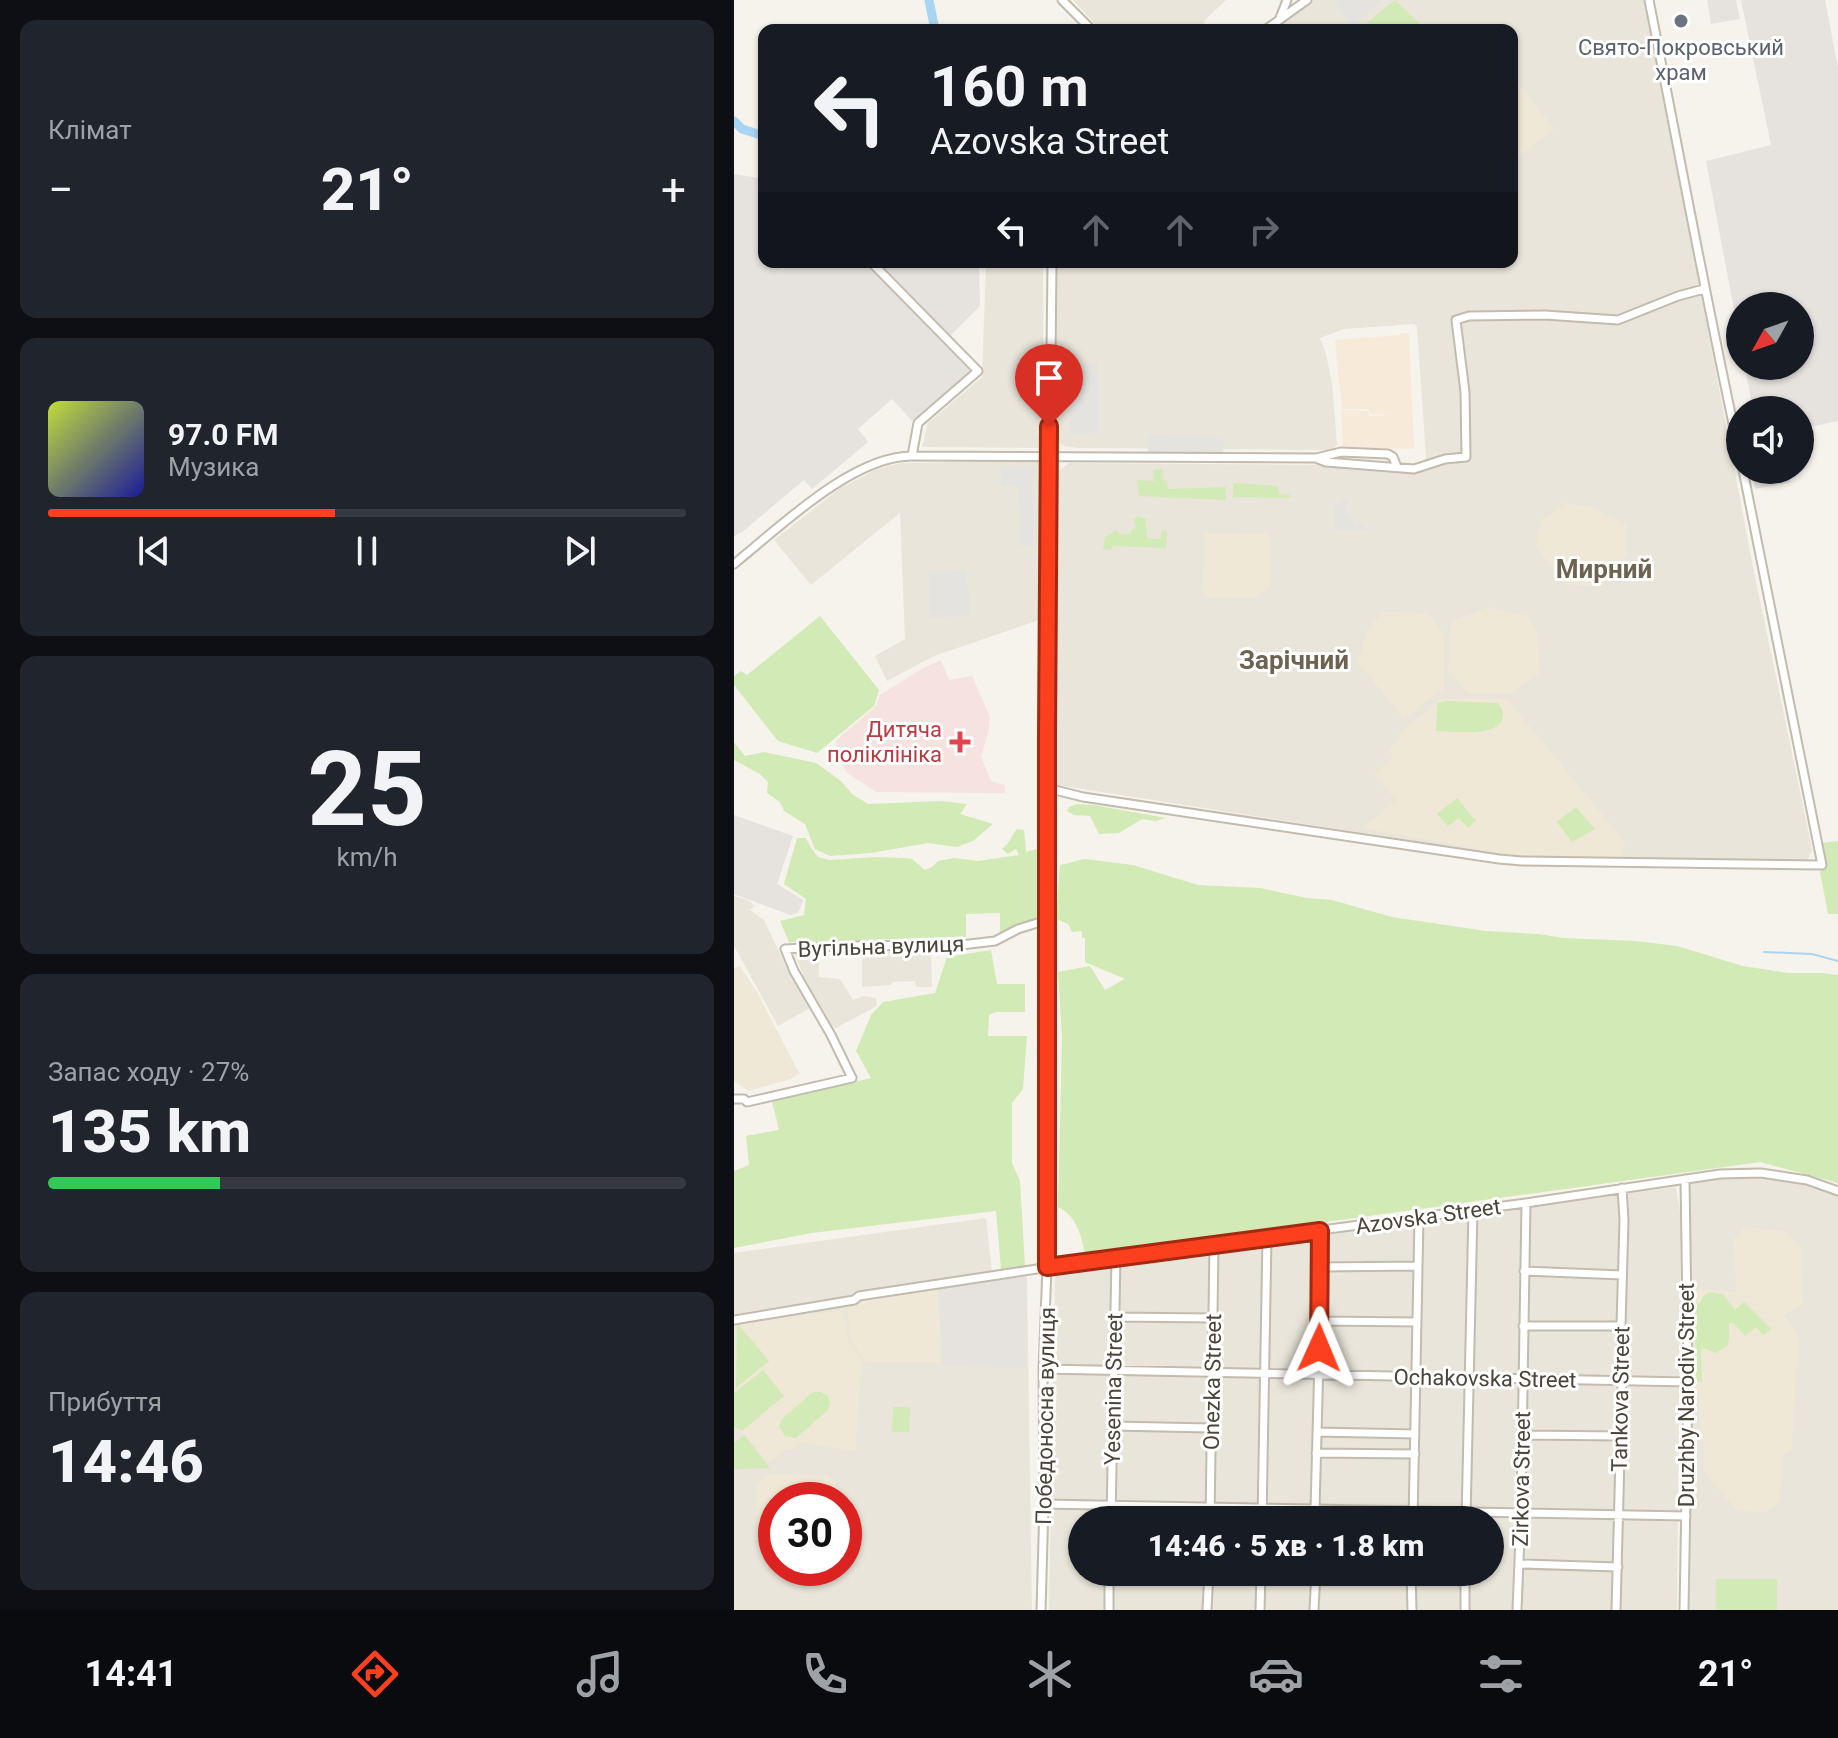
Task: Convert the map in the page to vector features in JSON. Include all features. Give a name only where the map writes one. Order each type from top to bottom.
[{"type":"street","points":[[1062,0],[1086,24]]},
{"type":"street","points":[[1273,24],[1307,0]]},
{"type":"street","points":[[1649,0],[1727,396]]},
{"type":"street","points":[[1279,20],[1285,1]]},
{"type":"street","points":[[877,268],[978,371],[918,423],[912,456]]},
{"type":"street","name":"Победоносна вулиця","points":[[1041,1610],[1047,1267],[1052,268]]},
{"type":"street","points":[[734,562],[839,481],[888,458],[1316,458],[1341,452],[1388,454],[1393,457],[1397,467],[1414,469],[1445,459],[1466,457],[1465,392],[1456,320],[1469,316],[1545,315],[1618,320],[1704,289]]},
{"type":"street","points":[[1047,788],[1083,797],[1510,860],[1822,865],[1746,484]]},
{"type":"street","name":"Вугільна вулиця","points":[[734,1099],[747,1102],[852,1078],[785,949],[961,945],[995,941],[1018,929],[1047,920]]},
{"type":"street","name":"Azovska Street","points":[[734,1320],[829,1305],[859,1296],[1047,1267],[1720,1174],[1761,1173],[1807,1180],[1838,1191]]},
{"type":"street","name":"Druzhby Narodiv Street","points":[[1684,1610],[1688,1382],[1685,1179]]},
{"type":"street","name":"Tankova Street","points":[[1616,1610],[1622,1381],[1622,1188]]},
{"type":"street","name":"Zirkova Street","points":[[1517,1610],[1526,1203]]},
{"type":"street","points":[[1466,1506],[1473,1210]]},
{"type":"street","points":[[1414,1506],[1419,1218]]},
{"type":"street","points":[[1315,1506],[1320,1231]]},
{"type":"street","points":[[1262,1506],[1267,1237]]},
{"type":"street","name":"Onezka Street","points":[[1210,1506],[1214,1245]]},
{"type":"street","name":"Yesenina Street","points":[[1111,1504],[1116,1257]]},
{"type":"street","points":[[1320,1267],[1418,1266]]},
{"type":"street","points":[[1524,1271],[1622,1275]]},
{"type":"street","points":[[1114,1317],[1213,1318]]},
{"type":"street","points":[[1320,1321],[1417,1322]]},
{"type":"street","points":[[1523,1326],[1621,1326]]},
{"type":"street","name":"Ochakovska Street","points":[[1043,1369],[1688,1382]]},
{"type":"street","points":[[1113,1426],[1210,1428]]},
{"type":"street","points":[[1317,1432],[1415,1434]]},
{"type":"street","points":[[1523,1435],[1620,1436]]},
{"type":"street","points":[[1316,1453],[1415,1454]]},
{"type":"street","points":[[1044,1504],[1210,1506]]},
{"type":"street","points":[[1504,1513],[1686,1516]]},
{"type":"street","points":[[1520,1564],[1618,1567]]},
{"type":"street","points":[[1109,1586],[1109,1610]]},
{"type":"street","points":[[1207,1610],[1208,1586]]},
{"type":"street","points":[[1260,1610],[1261,1586]]},
{"type":"street","points":[[1314,1610],[1315,1586]]},
{"type":"street","points":[[1411,1586],[1412,1610]]},
{"type":"street","points":[[1465,1586],[1465,1610]]},
{"type":"shaded area","points":[[1073,0],[1226,0],[1204,24],[1095,24]]},
{"type":"shaded area","points":[[1312,0],[1645,0],[1726,425],[1726,484],[1737,484],[1810,839],[1812,850],[1808,859],[1801,862],[1522,858],[1057,785],[1055,479],[1059,471],[1069,463],[1323,465],[1330,459],[1412,468],[1425,464],[1426,457],[1417,327],[1414,324],[1344,329],[1320,338],[1332,383],[1337,444],[1332,450],[1064,446],[1054,434],[1055,268],[1518,268],[1518,24],[1278,24]]},
{"type":"shaded area","points":[[1340,0],[1382,0],[1355,24],[1350,24],[1335,4]]},
{"type":"shaded area","points":[[1707,0],[1736,0],[1740,19],[1711,24]]},
{"type":"shaded area","points":[[1741,0],[1825,0],[1838,68],[1838,421],[1814,426],[1814,396],[1750,396],[1748,380],[1814,380],[1814,292],[1731,292],[1706,161],[1771,145]]},
{"type":"shaded area","points":[[1518,83],[1554,129],[1518,157]]},
{"type":"shaded area","points":[[734,174],[758,178],[758,268],[784,268],[775,276],[785,268],[871,268],[970,371],[912,421],[892,399],[858,429],[868,442],[812,489],[804,480],[734,537]]},
{"type":"shaded area","points":[[882,268],[979,268],[980,306],[949,337]]},
{"type":"shaded area","points":[[986,268],[1043,268],[1043,398],[1039,448],[922,447],[928,423],[982,377]]},
{"type":"shaded area","points":[[1409,333],[1414,449],[1343,447],[1341,410],[1368,411],[1369,416],[1393,415],[1370,414],[1369,409],[1342,409],[1335,340]]},
{"type":"shaded area","points":[[1072,362],[1098,363],[1099,433],[1070,434]]},
{"type":"shaded area","points":[[1148,434],[1225,437],[1223,453],[1148,452]]},
{"type":"shaded area","points":[[1042,461],[1039,620],[934,656],[887,681],[875,656],[905,639],[900,513],[811,585],[774,540],[839,489],[877,469],[901,463]]},
{"type":"shaded area","points":[[1001,467],[1033,467],[1033,546],[1020,546],[1019,487],[1001,486]]},
{"type":"shaded area","points":[[1754,484],[1781,484],[1755,489]]},
{"type":"shaded area","points":[[1344,498],[1348,504],[1344,509],[1356,526],[1362,522],[1368,530],[1338,530],[1335,527],[1334,506]]},
{"type":"shaded area","points":[[1566,503],[1594,508],[1626,524],[1626,554],[1619,570],[1599,587],[1565,584],[1536,546],[1540,521]]},
{"type":"shaded area","points":[[1269,533],[1271,587],[1256,597],[1208,598],[1203,594],[1204,534]]},
{"type":"shaded area","points":[[966,570],[969,616],[929,618],[929,572]]},
{"type":"shaded area","points":[[1489,607],[1527,616],[1537,631],[1540,672],[1512,693],[1469,693],[1448,671],[1452,621]]},
{"type":"shaded area","points":[[1383,612],[1427,613],[1444,634],[1444,688],[1404,719],[1358,662],[1367,631]]},
{"type":"shaded area","points":[[941,660],[949,680],[972,676],[990,717],[981,757],[991,781],[1005,785],[1005,793],[876,792],[846,772],[835,741],[875,707],[880,695]]},
{"type":"shaded area","points":[[1440,699],[1507,699],[1625,842],[1621,860],[1521,857],[1362,828],[1396,800],[1374,774],[1394,757],[1388,750],[1401,739],[1398,735]]},
{"type":"shaded area","points":[[734,815],[793,836],[777,884],[803,900],[798,913],[790,915],[734,894]]},
{"type":"shaded area","points":[[734,896],[755,906],[750,910],[764,920],[810,1008],[778,1026],[734,946]]},
{"type":"shaded area","points":[[931,948],[932,987],[916,987],[915,981],[862,987],[862,950]]},
{"type":"shaded area","points":[[819,950],[819,977],[840,979],[853,1000],[863,996],[876,998],[877,1006],[834,1029],[805,979],[794,952]]},
{"type":"shaded area","points":[[740,966],[799,1073],[791,1079],[748,1091],[734,1081],[734,968]]},
{"type":"shaded area","points":[[1761,1173],[1838,1191],[1838,1610],[1687,1610],[1685,1180]]},
{"type":"shaded area","points":[[1676,1187],[1681,1219],[1677,1610],[1049,1610],[1055,1270]]},
{"type":"shaded area","points":[[986,1218],[992,1273],[734,1314],[734,1253]]},
{"type":"shaded area","points":[[1745,1227],[1784,1231],[1801,1247],[1803,1303],[1784,1315],[1799,1338],[1791,1451],[1782,1455],[1780,1501],[1767,1512],[1738,1511],[1704,1472],[1695,1382],[1693,1289],[1737,1292],[1733,1240]]},
{"type":"shaded area","points":[[1027,1276],[1026,1368],[942,1366],[938,1289]]},
{"type":"shaded area","points":[[1027,1277],[1032,1610],[734,1610],[734,1325]]},
{"type":"shaded area","points":[[938,1289],[942,1362],[866,1362],[851,1341],[847,1304]]},
{"type":"shaded area","points":[[844,1310],[847,1339],[862,1361],[855,1451],[803,1442],[768,1462],[734,1427],[734,1325]]},
{"type":"shaded area","points":[[767,1475],[827,1475],[835,1482],[759,1482]]},
{"type":"shaded area","points":[[758,1483],[758,1532],[757,1531]]},
{"type":"green space","points":[[1395,0],[1420,24],[1365,24]]},
{"type":"green space","points":[[1163,470],[1162,480],[1167,481],[1168,489],[1226,487],[1226,500],[1139,496],[1137,480],[1154,481],[1153,471]]},
{"type":"green space","points":[[1233,483],[1278,486],[1279,494],[1290,495],[1290,498],[1233,497]]},
{"type":"green space","points":[[1138,516],[1146,519],[1147,538],[1161,539],[1162,530],[1167,531],[1166,548],[1112,546],[1111,550],[1103,549],[1105,537],[1116,530],[1120,534],[1131,534],[1132,529],[1136,528],[1134,519]]},
{"type":"green space","points":[[820,616],[879,690],[874,706],[817,753],[778,741],[734,685],[734,676],[741,671],[747,675]]},
{"type":"green space","points":[[1437,703],[1497,703],[1503,717],[1498,726],[1482,731],[1436,731]]},
{"type":"green space","points":[[734,742],[745,756],[764,752],[816,763],[868,804],[941,801],[967,804],[960,814],[993,824],[973,841],[957,847],[928,843],[871,853],[830,856],[815,849],[805,824],[784,811],[780,802],[767,793],[768,782],[760,774],[734,760]]},
{"type":"green space","points":[[1457,798],[1476,821],[1468,828],[1459,818],[1448,826],[1437,814]]},
{"type":"green space","points":[[1077,804],[1166,818],[1156,821],[1142,819],[1119,833],[1099,834],[1090,816],[1074,815],[1067,811]]},
{"type":"green space","points":[[1576,807],[1595,829],[1572,842],[1557,822]]},
{"type":"green space","points":[[1017,829],[1024,830],[1026,852],[1037,849],[1038,918],[1000,934],[1000,913],[966,914],[966,937],[789,942],[780,921],[804,915],[806,899],[784,884],[797,838],[806,838],[818,857],[829,860],[905,858],[912,859],[925,870],[938,861],[954,858],[978,861],[1019,855],[1016,849],[1008,854],[1002,849]]},
{"type":"green space","points":[[1838,841],[1838,914],[1828,914],[1820,872],[1824,869],[1822,843]]},
{"type":"green space","points":[[1085,859],[1133,865],[1198,885],[1260,888],[1332,900],[1392,917],[1486,931],[1677,946],[1743,966],[1788,973],[1838,975],[1838,1183],[1760,1162],[1085,1254],[1074,1221],[1058,1207],[1062,1038],[1058,972],[1090,966],[1105,990],[1125,979],[1085,962],[1082,931],[1072,932],[1068,924],[1056,919],[1060,865]]},
{"type":"green space","points":[[991,950],[997,984],[1025,984],[1025,1012],[995,1012],[989,1015],[988,1036],[1027,1036],[1023,1089],[1012,1103],[1012,1163],[1020,1181],[1025,1266],[1001,1269],[996,1211],[812,1233],[734,1248],[734,1171],[749,1165],[746,1136],[779,1130],[772,1101],[871,1078],[856,1051],[871,1015],[883,1002],[935,993],[947,957]]},
{"type":"green space","points":[[1710,1292],[1723,1294],[1735,1310],[1744,1302],[1771,1329],[1763,1335],[1756,1327],[1745,1336],[1733,1323],[1729,1323],[1727,1346],[1715,1353],[1704,1348],[1701,1350],[1702,1382],[1696,1382],[1695,1303],[1700,1303],[1703,1296]]},
{"type":"green space","points":[[737,1323],[769,1361],[736,1388]]},
{"type":"green space","points":[[763,1370],[784,1396],[742,1431],[734,1426],[734,1393]]},
{"type":"green space","points":[[813,1392],[828,1396],[828,1410],[796,1438],[785,1436],[779,1426],[781,1420]]},
{"type":"green space","points":[[893,1407],[910,1407],[909,1432],[892,1432]]},
{"type":"green space","points":[[744,1435],[770,1468],[734,1469],[734,1443]]},
{"type":"green space","points":[[1716,1579],[1777,1579],[1777,1610],[1716,1610]]},
{"type":"waterway","points":[[929,0],[934,24]]},
{"type":"waterway","points":[[734,121],[742,129],[758,134]]},
{"type":"waterway","points":[[1764,952],[1812,954],[1838,961]]},
{"type":"place","name":"Свято-Покровський храм","points":[[1681,21]]},
{"type":"place","name":"Дитяча поліклініка","points":[[960,742]]},
{"type":"district","name":"Мирний","points":[[1604,569]]},
{"type":"district","name":"Зарічний","points":[[1294,660]]},
{"type":"route","points":[[1049,426],[1047,1267],[1320,1231],[1319,1348]]}]
